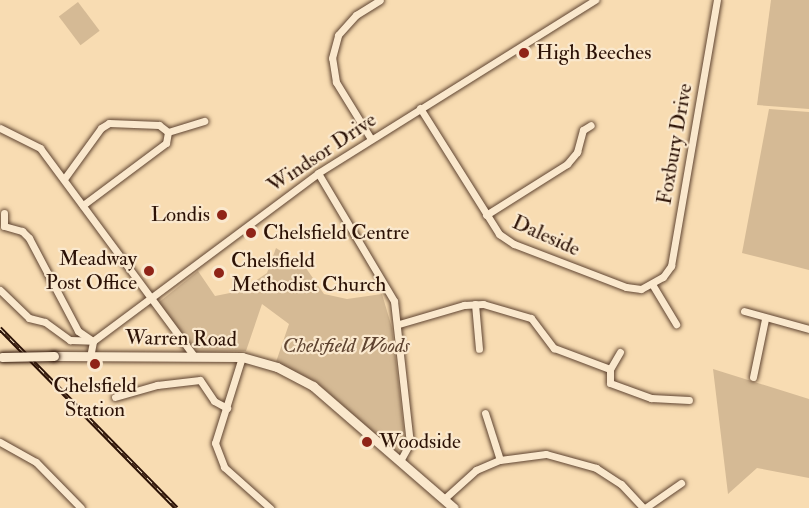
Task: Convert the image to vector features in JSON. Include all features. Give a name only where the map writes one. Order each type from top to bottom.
[{"type":"street","points":[[371,139],[336,82],[332,58],[338,35],[356,15],[380,0]]},
{"type":"street","name":"Windsor Drive","points":[[93,340],[318,173],[595,0]]},
{"type":"street","name":"Foxbury Drive","points":[[652,284],[671,266],[717,0]]},
{"type":"street","name":"Daleside","points":[[420,108],[499,234],[514,244],[626,287],[641,289],[652,284]]},
{"type":"street","points":[[168,132],[204,121]]},
{"type":"street","points":[[64,179],[101,128],[109,123],[159,125],[168,132]]},
{"type":"street","points":[[486,215],[567,164],[577,152],[583,130],[591,125]]},
{"type":"street","points":[[0,128],[40,148],[194,356]]},
{"type":"street","points":[[83,205],[166,143],[168,132]]},
{"type":"street","points":[[318,173],[386,282],[399,324],[411,442],[400,460]]},
{"type":"street","points":[[4,213],[4,225],[22,231],[28,238],[78,331],[93,340]]},
{"type":"street","points":[[652,284],[676,324]]},
{"type":"street","points":[[0,290],[29,318],[45,322],[70,340],[93,340]]},
{"type":"street","points":[[399,324],[475,304],[531,318],[554,348],[610,369]]},
{"type":"street","points":[[475,304],[479,349]]},
{"type":"street","points":[[744,311],[765,319],[809,329]]},
{"type":"street","points":[[753,377],[765,319]]},
{"type":"street","points":[[90,357],[93,340]]},
{"type":"street","points":[[620,352],[610,369],[610,383],[651,398],[685,397]]},
{"type":"street","name":"Warren Road","points":[[1,357],[242,357],[277,367],[313,386],[454,508]]},
{"type":"street","points":[[242,357],[215,443],[224,467],[270,508]]},
{"type":"street","points":[[115,397],[157,385],[200,380],[214,401],[227,408]]},
{"type":"street","points":[[485,413],[501,460]]},
{"type":"street","points":[[0,442],[36,462],[81,508]]},
{"type":"street","points":[[445,498],[476,470],[501,460],[546,454],[570,458],[621,484],[644,508],[681,483]]},
{"type":"green space","points":[[771,0],[809,0],[809,109],[757,105]]},
{"type":"green space","points":[[78,2],[100,31],[80,45],[59,16]]},
{"type":"green space","points":[[769,109],[809,112],[809,270],[742,253]]},
{"type":"green space","name":"Chelsfield Woods","points":[[276,248],[295,260],[299,258],[324,294],[347,299],[382,294],[392,328],[405,439],[397,453],[316,382],[276,362],[289,324],[262,304],[246,351],[194,352],[158,303],[198,271],[215,296],[240,291],[267,273]]},
{"type":"green space","points":[[713,369],[809,399],[809,478],[757,468],[728,494]]},
{"type":"railway","points":[[0,328],[177,508]]},
{"type":"place","name":"High Beeches","points":[[524,53]]},
{"type":"place","name":"Londis","points":[[222,215]]},
{"type":"place","name":"Chelsfield Centre","points":[[251,233]]},
{"type":"place","name":"Meadway Post Office","points":[[149,271]]},
{"type":"place","name":"Chelsfield Methodist Church","points":[[219,273]]},
{"type":"place","name":"Chelsfield Station","points":[[95,364]]},
{"type":"place","name":"Woodside","points":[[367,442]]}]
